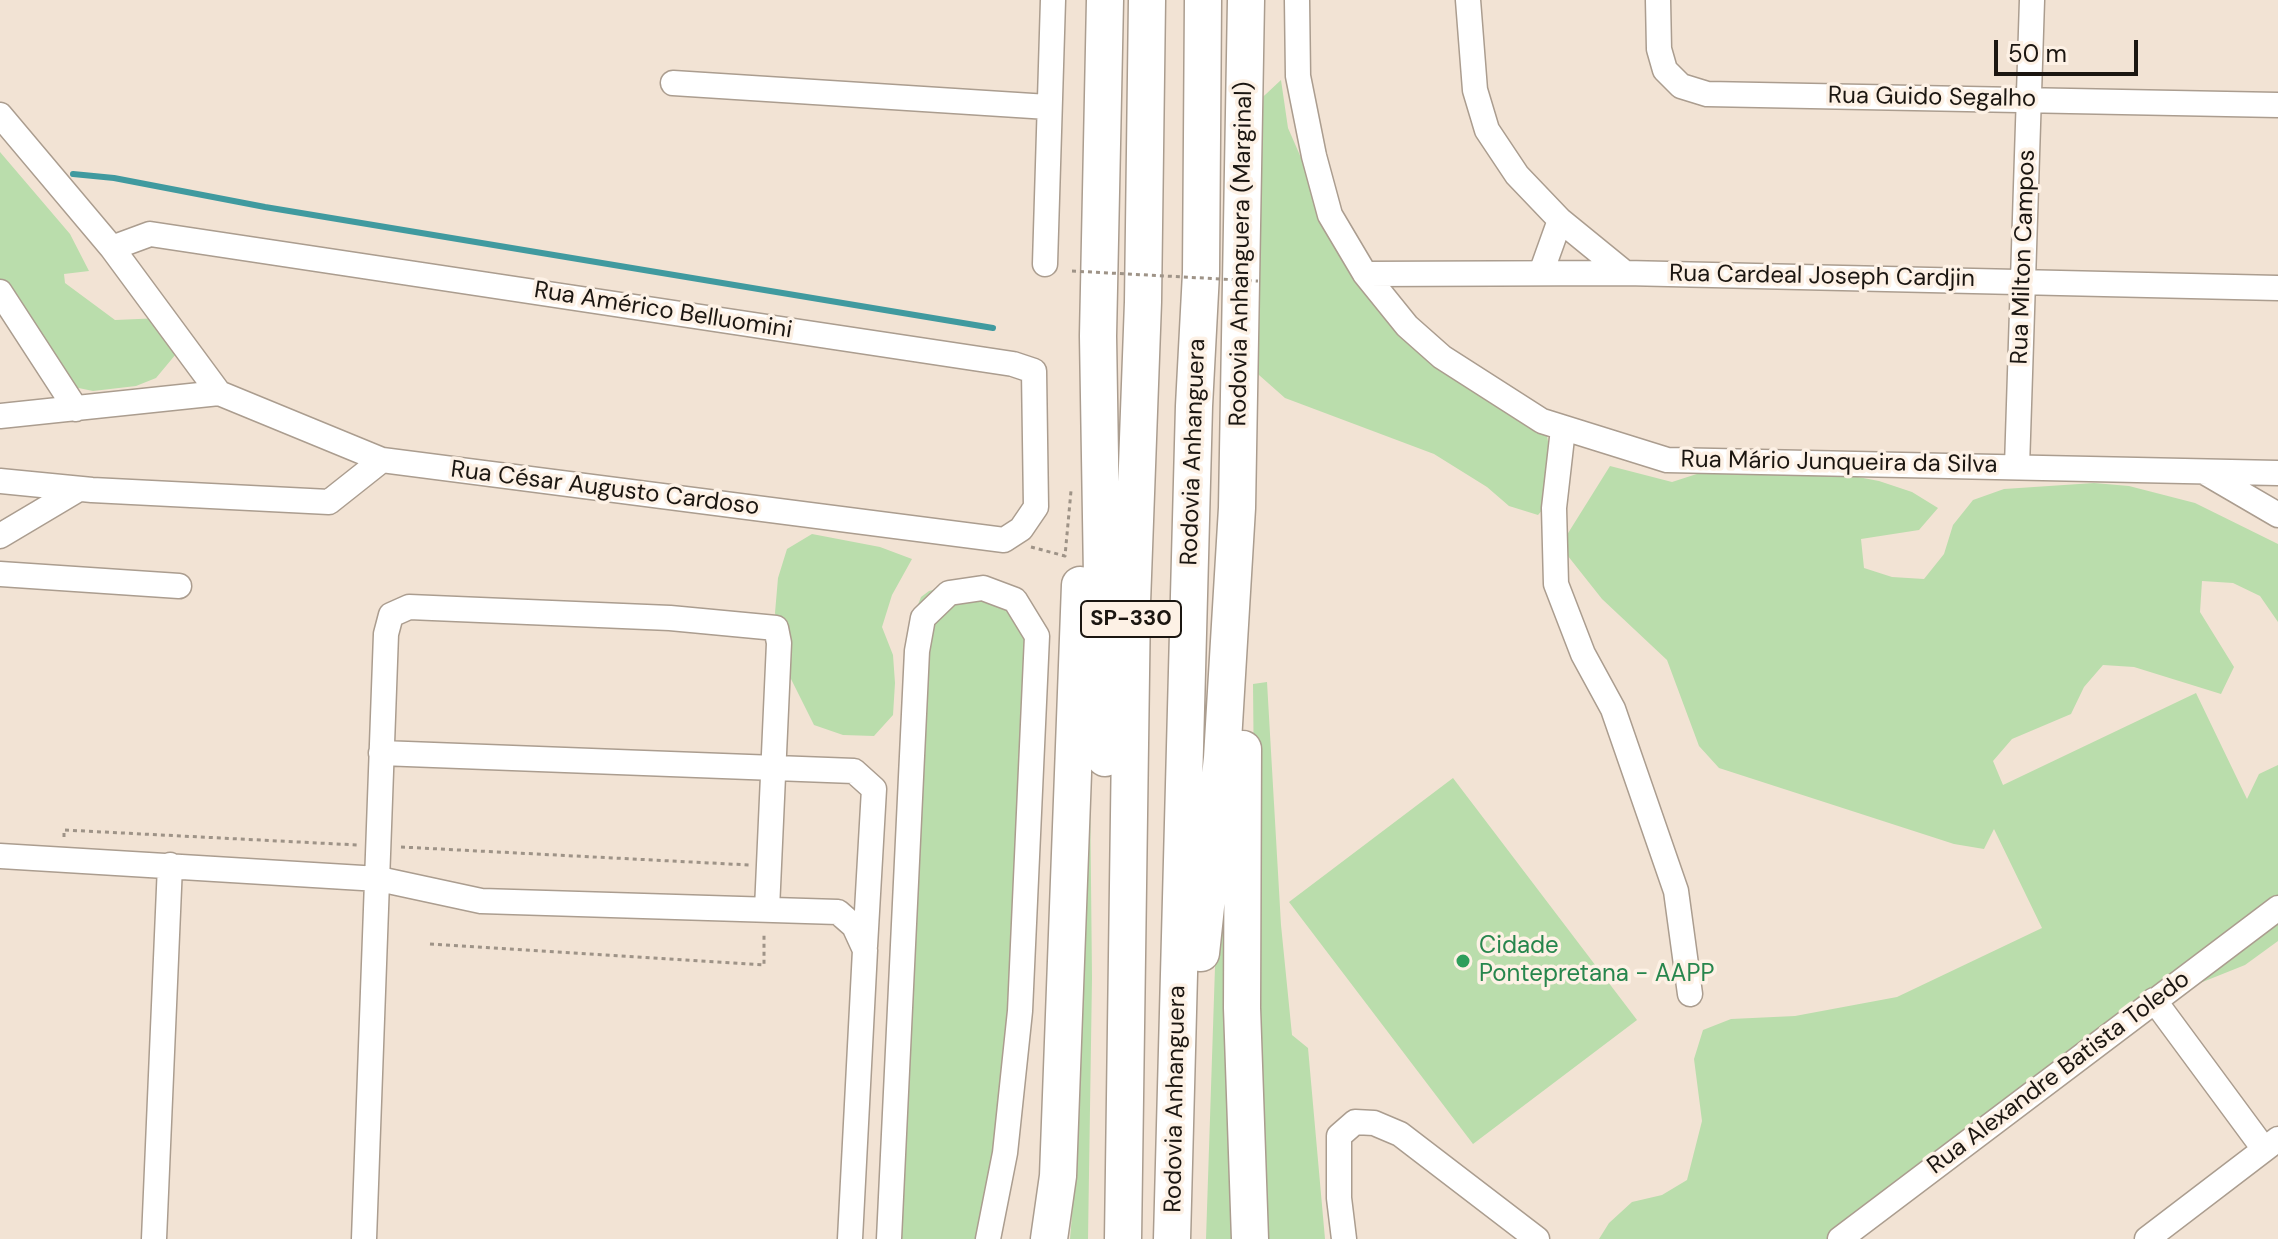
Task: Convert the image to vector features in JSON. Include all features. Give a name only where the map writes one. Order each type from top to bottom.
[{"type":"highway","points":[[1104,1239],[1107,963],[1098,336],[1105,0]]},
{"type":"highway","name":"SP-330","points":[[1123,1239],[1131,618],[1143,302],[1147,0]]},
{"type":"highway","name":"Rodovia Anhanguera","points":[[1172,1236],[1194,406],[1201,273],[1203,0]]},
{"type":"highway","name":"Rodovia Anhanguera (Marginal)","points":[[1237,508],[1246,0]]},
{"type":"highway","points":[[1049,1239],[1058,1176],[1081,549],[1098,336]]},
{"type":"highway","points":[[1172,1236],[1187,1130],[1193,1022],[1222,758],[1237,508]]},
{"type":"highway","points":[[1237,508],[1242,644],[1242,1024],[1250,1239]]},
{"type":"street","points":[[1045,264],[1053,0]]},
{"type":"street","name":"Rua Mário Junqueira da Silva","points":[[1297,0],[1298,76],[1330,215],[1365,274],[1407,326],[1442,357],[1542,421],[1667,460],[2278,473]]},
{"type":"street","points":[[1468,0],[1475,90],[1487,130],[1517,175],[1560,220],[1625,273]]},
{"type":"street","name":"Rua Guido Segalho","points":[[1658,0],[1659,49],[1665,70],[1681,86],[1707,94],[2278,105]]},
{"type":"street","name":"Rua Milton Campos","points":[[2017,467],[2032,0]]},
{"type":"street","points":[[673,83],[1048,107]]},
{"type":"street","points":[[0,115],[112,248],[219,393]]},
{"type":"street","points":[[1541,273],[1560,220]]},
{"type":"street","name":"Rua Américo Belluomini","points":[[112,248],[150,234],[1013,364],[1034,371],[1036,507],[1021,529],[1004,540]]},
{"type":"street","name":"Rua Cardeal Joseph Cardjin","points":[[1365,274],[1625,273],[2278,288]]},
{"type":"street","points":[[0,292],[76,409]]},
{"type":"street","points":[[0,416],[219,393]]},
{"type":"street","name":"Rua César Augusto Cardoso","points":[[219,393],[382,460],[1004,540]]},
{"type":"street","points":[[1563,429],[1554,508],[1556,584],[1583,654],[1613,709],[1676,891],[1690,994]]},
{"type":"street","points":[[0,481],[79,489],[329,502],[382,460]]},
{"type":"street","points":[[2204,472],[2278,515]]},
{"type":"street","points":[[0,536],[79,489]]},
{"type":"street","points":[[0,574],[179,586]]},
{"type":"street","points":[[889,1239],[917,651],[923,618],[949,593],[983,588],[1015,600],[1037,636],[1020,1011],[1005,1153],[988,1239]]},
{"type":"street","points":[[364,1239],[386,634],[391,615],[409,607],[654,617],[776,628],[779,643],[767,909]]},
{"type":"street","points":[[381,753],[854,771],[874,789],[850,1239]]},
{"type":"street","points":[[0,856],[379,879],[481,901],[838,912],[854,926],[865,950]]},
{"type":"street","points":[[154,1239],[170,865]]},
{"type":"street","name":"Rua Alexandre Batista Toledo","points":[[1840,1239],[2278,908]]},
{"type":"street","points":[[2147,1239],[2271,1144],[2154,1000]]},
{"type":"street","points":[[1344,1239],[1339,1198],[1339,1136],[1355,1122],[1374,1123],[1400,1134],[1534,1238]]},
{"type":"path","points":[[1072,271],[1258,281]]},
{"type":"path","points":[[1004,540],[1065,556]]},
{"type":"green space","points":[[1281,80],[1288,128],[1302,160],[1382,294],[1546,430],[1557,493],[1538,515],[1509,506],[1487,487],[1434,454],[1285,398],[1242,360],[1251,108]]},
{"type":"green space","points":[[0,152],[70,234],[89,271],[64,274],[65,283],[115,320],[162,318],[176,354],[156,378],[136,386],[93,391],[69,386],[0,305]]},
{"type":"green space","points":[[1789,464],[1879,481],[1912,492],[1938,508],[1919,530],[1861,539],[1864,568],[1892,577],[1924,579],[1944,554],[1953,525],[1973,500],[2004,489],[2094,483],[2129,486],[2195,503],[2278,544],[2278,622],[2260,596],[2233,583],[2202,581],[2200,612],[2234,667],[2221,694],[2134,667],[2103,665],[2084,687],[2071,714],[2012,739],[1993,761],[2003,785],[2196,693],[2247,799],[2259,774],[2278,765],[2278,941],[2245,965],[2190,987],[1840,1239],[1599,1239],[1609,1223],[1632,1202],[1662,1195],[1687,1180],[1702,1121],[1694,1059],[1703,1030],[1731,1019],[1795,1016],[1897,997],[2042,928],[1994,829],[1984,849],[1954,844],[1719,768],[1699,746],[1667,660],[1602,599],[1560,546],[1610,466],[1672,482],[1703,472]]},
{"type":"green space","points":[[812,534],[880,547],[912,559],[892,595],[882,627],[893,655],[893,715],[874,736],[843,735],[814,725],[788,673],[775,613],[778,578],[787,549]]},
{"type":"green space","points":[[963,582],[1033,607],[1012,1177],[1001,1239],[879,1239],[908,630],[921,597],[929,591]]},
{"type":"green space","points":[[1267,682],[1281,925],[1292,1035],[1308,1048],[1325,1239],[1264,1239],[1257,1092],[1253,684]]},
{"type":"green space","points":[[1089,689],[1092,978],[1088,1239],[1070,1239],[1076,1168]]},
{"type":"green space","points":[[1229,774],[1238,1239],[1206,1239],[1215,967]]},
{"type":"green space","name":"Cidade Pontepretana - AAPP","points":[[1453,778],[1637,1020],[1473,1144],[1289,902]]},
{"type":"waterway","points":[[73,174],[114,178],[265,207],[993,328]]},
{"type":"place","name":"Cidade Pontepretana - AAPP","points":[[1463,961]]}]
